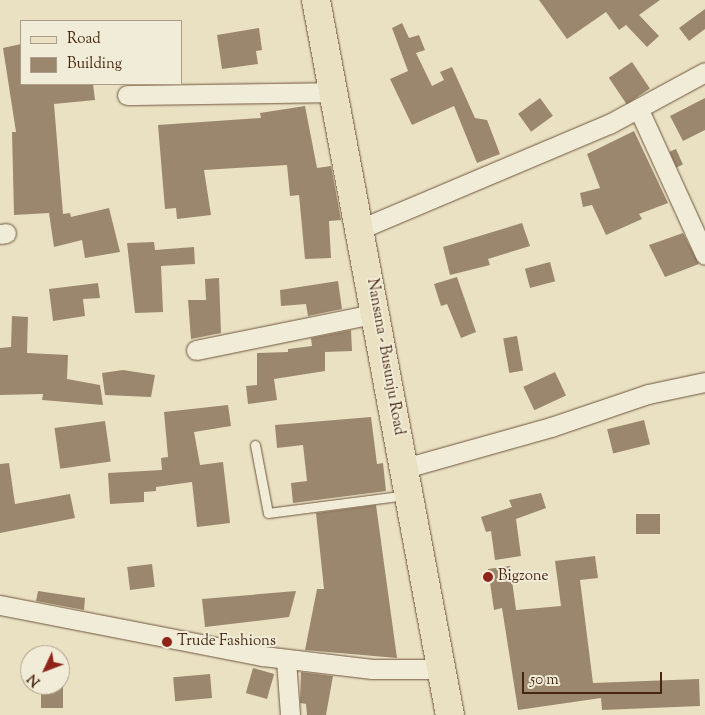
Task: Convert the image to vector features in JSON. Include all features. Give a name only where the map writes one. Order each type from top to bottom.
[{"type":"main road","name":"Nansana - Busunju Road","points":[[316,0],[378,313],[405,468],[412,495],[444,669],[450,715]]},
{"type":"street","points":[[360,229],[639,110],[705,72]]},
{"type":"street","points":[[127,95],[333,92]]},
{"type":"street","points":[[639,110],[705,255]]},
{"type":"street","points":[[196,350],[378,313]]},
{"type":"street","points":[[405,468],[551,428],[648,394],[705,382]]},
{"type":"street","points":[[0,604],[286,660],[372,669],[444,669]]},
{"type":"street","points":[[286,660],[290,715]]},
{"type":"lane","points":[[255,445],[268,513],[412,495]]},
{"type":"building","points":[[539,0],[660,0],[639,15],[659,36],[647,47],[626,25],[619,30],[606,12],[567,39]]},
{"type":"building","points":[[705,9],[705,29],[689,41],[679,28]]},
{"type":"building","points":[[402,23],[409,38],[419,35],[425,50],[416,53],[432,86],[444,80],[440,72],[452,67],[475,118],[487,120],[500,154],[477,163],[454,106],[412,125],[390,79],[408,71],[392,28]]},
{"type":"building","points":[[259,28],[262,50],[256,51],[258,64],[222,69],[217,35]]},
{"type":"building","points":[[20,44],[20,85],[93,85],[95,100],[54,104],[63,214],[70,213],[71,217],[109,208],[120,252],[85,258],[82,240],[54,247],[49,213],[14,215],[12,132],[16,132],[3,48]]},
{"type":"building","points":[[632,62],[650,89],[627,104],[609,78]]},
{"type":"building","points":[[540,98],[553,116],[531,132],[518,114]]},
{"type":"building","points":[[705,98],[705,130],[683,141],[670,116]]},
{"type":"building","points":[[305,106],[317,168],[331,166],[341,220],[329,221],[331,258],[305,259],[299,195],[290,196],[287,165],[204,170],[211,215],[177,219],[176,208],[165,209],[158,125],[261,118],[260,113]]},
{"type":"building","points":[[634,131],[668,203],[639,214],[642,219],[606,235],[592,205],[583,207],[580,193],[600,188],[587,154]]},
{"type":"building","points":[[676,149],[683,165],[677,167],[670,152]]},
{"type":"building","points":[[522,223],[530,246],[488,259],[490,265],[450,275],[443,247]]},
{"type":"building","points":[[683,233],[699,264],[665,277],[649,245]]},
{"type":"building","points":[[154,242],[155,250],[194,247],[195,264],[161,266],[163,312],[135,313],[127,243]]},
{"type":"building","points":[[550,262],[555,281],[530,288],[525,269]]},
{"type":"building","points":[[457,277],[476,332],[461,338],[447,304],[441,306],[434,284]]},
{"type":"building","points":[[219,278],[221,333],[191,339],[188,300],[206,300],[205,279]]},
{"type":"building","points":[[338,281],[342,309],[308,316],[306,304],[281,306],[280,290]]},
{"type":"building","points":[[98,283],[100,298],[83,299],[85,316],[53,321],[49,289]]},
{"type":"building","points":[[12,316],[28,317],[27,353],[68,355],[67,379],[100,385],[103,405],[42,400],[43,394],[0,395],[0,348],[11,347]]},
{"type":"building","points":[[351,330],[352,351],[325,352],[325,371],[274,379],[277,400],[248,404],[246,386],[257,385],[257,353],[288,352],[288,349],[312,346],[311,338]]},
{"type":"building","points":[[517,336],[523,370],[509,373],[503,338]]},
{"type":"building","points":[[123,370],[155,375],[151,397],[105,395],[102,373]]},
{"type":"building","points":[[555,372],[566,396],[534,410],[523,387]]},
{"type":"building","points":[[228,405],[231,426],[194,432],[200,465],[223,462],[230,523],[197,527],[192,482],[156,487],[156,491],[144,492],[144,502],[110,504],[108,473],[162,470],[161,458],[168,457],[164,412]]},
{"type":"building","points":[[371,417],[377,464],[383,463],[386,491],[293,503],[291,483],[307,481],[303,445],[277,448],[275,425]]},
{"type":"building","points":[[644,420],[650,444],[613,453],[607,429]]},
{"type":"building","points":[[105,421],[111,462],[60,469],[54,428]]},
{"type":"building","points":[[9,463],[15,504],[70,494],[75,518],[0,533],[0,464]]},
{"type":"building","points":[[541,493],[546,508],[516,519],[521,556],[495,560],[491,531],[486,532],[481,517],[512,507],[509,500]]},
{"type":"building","points":[[376,505],[397,658],[305,650],[317,589],[324,589],[316,513]]},
{"type":"building","points":[[636,514],[660,514],[660,534],[636,534]]},
{"type":"building","points":[[595,556],[598,578],[580,580],[593,683],[699,679],[700,706],[602,710],[601,698],[518,710],[502,608],[494,610],[488,569],[510,566],[516,610],[561,606],[555,561]]},
{"type":"building","points":[[152,564],[155,587],[130,590],[127,567]]},
{"type":"building","points":[[38,591],[85,598],[84,610],[36,601]]},
{"type":"building","points":[[296,591],[289,617],[205,627],[202,599]]},
{"type":"building","points":[[253,668],[274,674],[267,699],[246,693]]},
{"type":"building","points":[[301,672],[333,676],[326,715],[307,715],[306,704],[300,703]]},
{"type":"building","points":[[210,674],[212,698],[175,701],[173,677]]},
{"type":"building","points":[[41,695],[63,695],[63,708],[41,708]]},
{"type":"place","name":"Bigzone","points":[[488,577]]},
{"type":"place","name":"Trude Fashions","points":[[167,642]]}]
